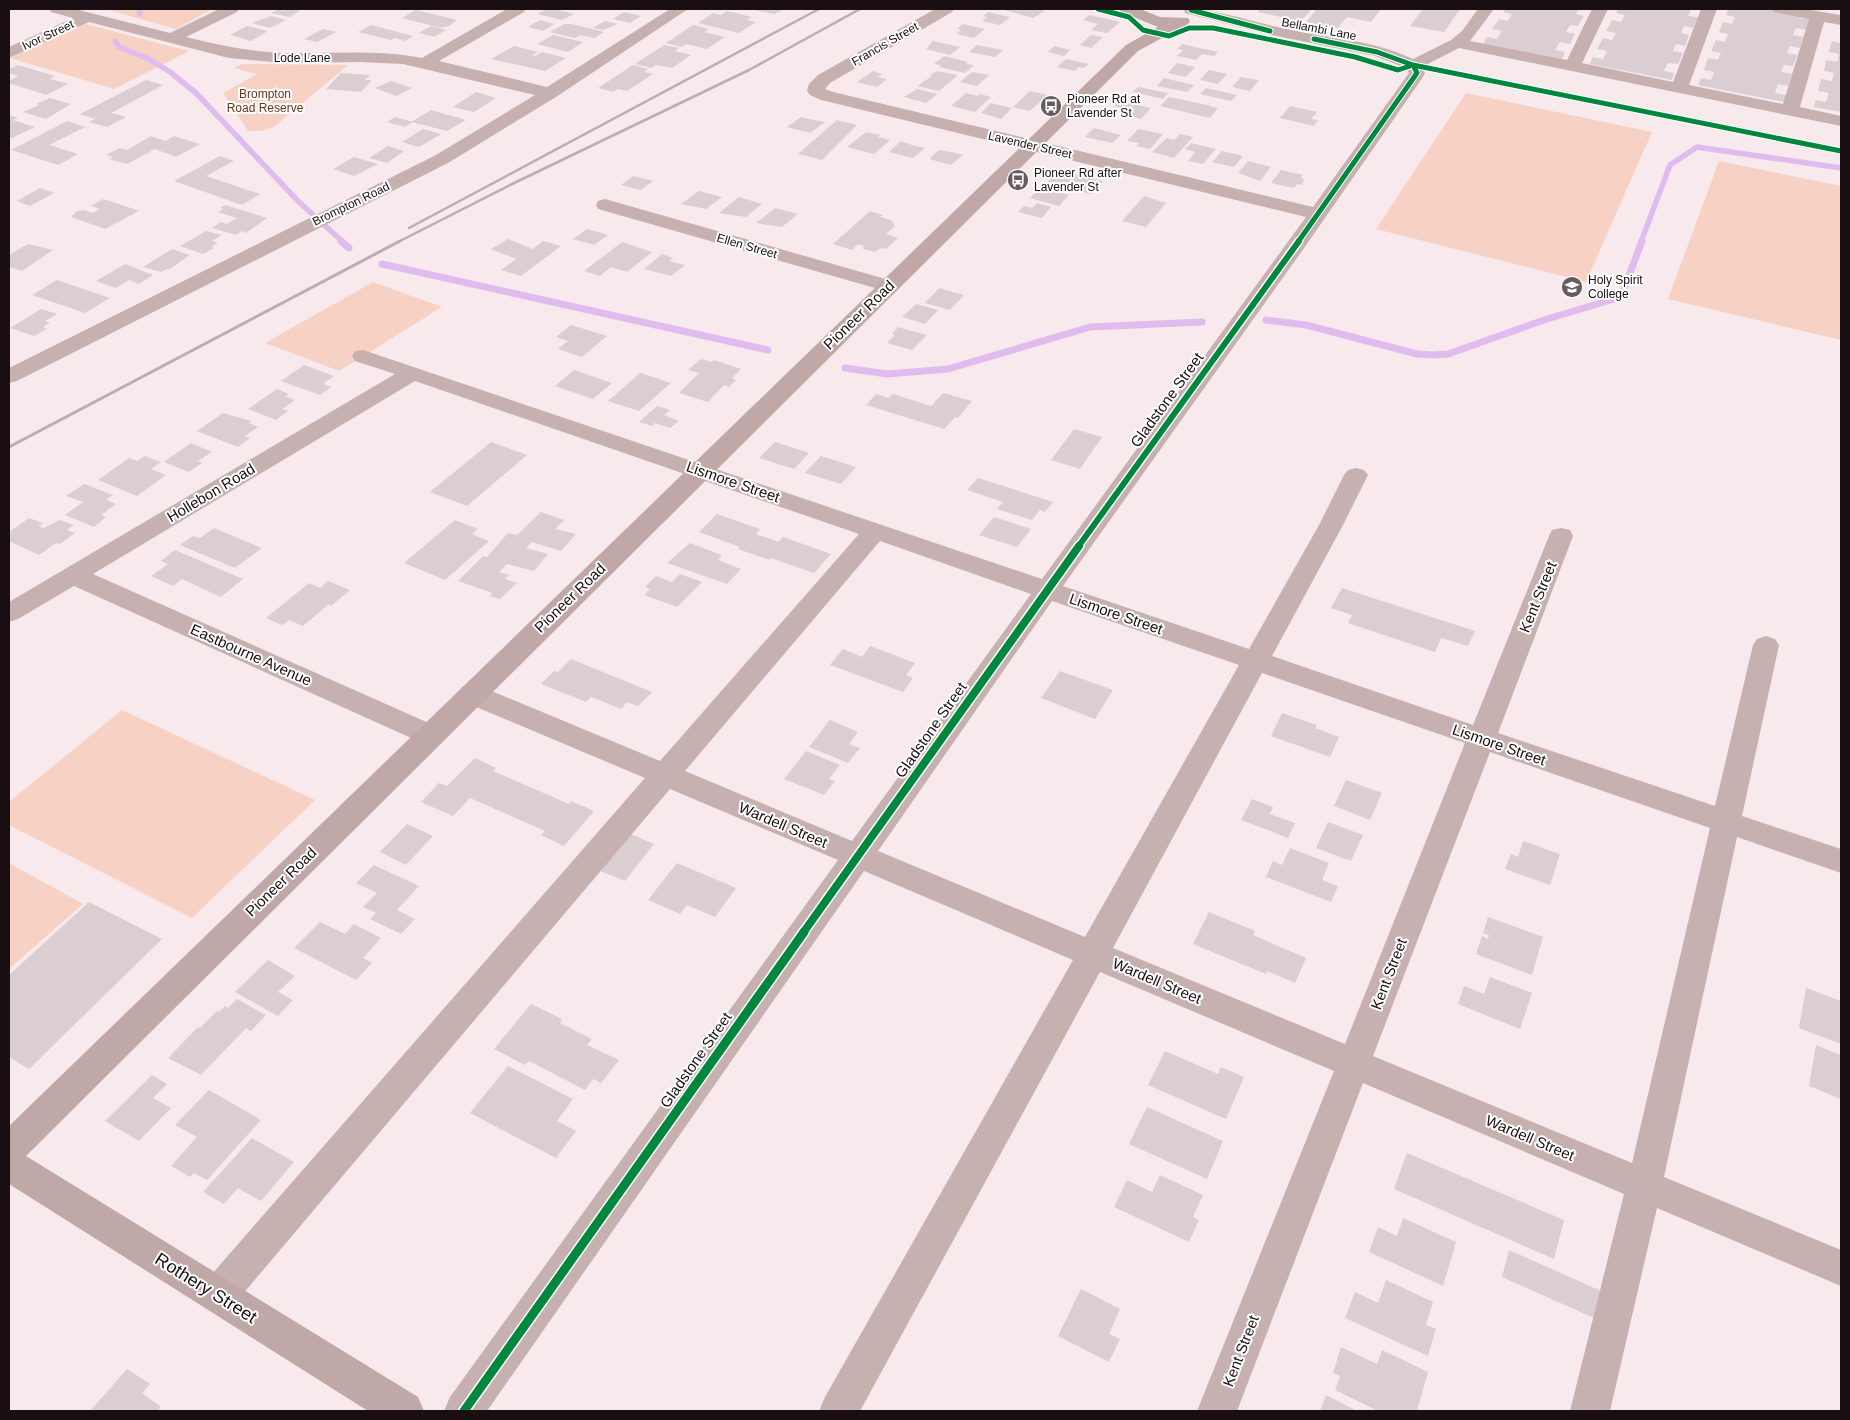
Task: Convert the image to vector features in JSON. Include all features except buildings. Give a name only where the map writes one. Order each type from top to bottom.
[{"type":"main road","points":[[1127,9],[1164,23],[1185,16]]},
{"type":"main road","name":"Pioneer Road","points":[[1132,48],[1143,30],[1144,14]]},
{"type":"main road","name":"Pioneer Road","points":[[9,1149],[1132,48],[1185,16]]},
{"type":"main road","name":"Rothery Street","points":[[9,1165],[404,1411]]},
{"type":"street","name":"Lode Lane","points":[[57,9],[229,53],[258,57],[380,58],[425,63],[550,93]]},
{"type":"street","points":[[172,38],[231,9]]},
{"type":"street","points":[[425,63],[518,9]]},
{"type":"street","name":"Brompton Road","points":[[9,376],[442,159],[550,93],[680,9]]},
{"type":"street","name":"Francis Street","points":[[824,79],[946,9]]},
{"type":"street","points":[[1413,65],[1457,43],[1468,34],[1486,9]]},
{"type":"street","points":[[1572,66],[1600,9]]},
{"type":"street","points":[[1679,88],[1709,9]]},
{"type":"street","points":[[1780,9],[1841,20]]},
{"type":"street","name":"Bellambi Lane","points":[[1185,16],[1258,28],[1374,52],[1400,58],[1413,65]]},
{"type":"street","points":[[1790,110],[1818,16]]},
{"type":"street","name":"Ivor Street","points":[[9,53],[88,17]]},
{"type":"street","points":[[1457,43],[1841,121]]},
{"type":"street","name":"Gladstone Street","points":[[464,1411],[1046,590],[1318,214],[1417,73],[1413,65]]},
{"type":"street","name":"Lavender Street","points":[[824,79],[816,88],[818,93],[828,96],[1318,214]]},
{"type":"street","name":"Ellen Street","points":[[604,205],[888,286]]},
{"type":"street","name":"Lismore Street","points":[[363,356],[1841,861]]},
{"type":"street","name":"Hollebon Road","points":[[9,612],[413,373]]},
{"type":"street","points":[[838,1411],[1331,526],[1356,475]]},
{"type":"street","points":[[218,1295],[875,531]]},
{"type":"street","name":"Kent Street","points":[[1217,1411],[1562,536]]},
{"type":"street","name":"Eastbourne Avenue","points":[[72,575],[430,735]]},
{"type":"street","points":[[1590,1411],[1644,1186],[1766,645]]},
{"type":"street","name":"Wardell Street","points":[[472,694],[1841,1268]]},
{"type":"green space","points":[[105,9],[212,9],[176,29]]},
{"type":"green space","points":[[85,24],[189,51],[114,89],[10,58]]},
{"type":"green space","name":"Brompton Road Reserve","points":[[242,64],[348,65],[274,127],[261,131],[248,131],[223,93],[257,74],[234,68]]},
{"type":"green space","points":[[1466,93],[1652,132],[1586,282],[1376,229]]},
{"type":"green space","points":[[1719,161],[1841,186],[1841,340],[1668,299]]},
{"type":"green space","points":[[373,282],[442,307],[339,371],[265,343]]},
{"type":"green space","points":[[122,710],[315,800],[192,918],[9,825],[9,802]]},
{"type":"green space","points":[[9,863],[83,904],[9,969]]},
{"type":"waterway","points":[[139,9],[140,14]]},
{"type":"waterway","points":[[115,41],[119,47],[149,59],[170,72],[196,93],[298,201],[343,242]]},
{"type":"waterway","points":[[1641,242],[1670,165],[1697,147],[1841,168]]},
{"type":"waterway","points":[[341,241],[349,248]]},
{"type":"waterway","points":[[1266,320],[1306,325],[1417,354],[1448,354],[1547,319],[1621,297],[1642,241]]},
{"type":"waterway","points":[[382,264],[768,350]]},
{"type":"waterway","points":[[845,368],[887,374],[948,369],[1090,327],[1202,322]]},
{"type":"railway","points":[[409,228],[819,9]]},
{"type":"railway","points":[[398,242],[510,185],[749,70],[860,9]]},
{"type":"railway","points":[[9,447],[400,241]]},
{"type":"cycle path","points":[[1098,9],[1129,17],[1143,30],[1169,36],[1189,28],[1213,28],[1355,57],[1398,70],[1413,65],[1841,151]]},
{"type":"cycle path","points":[[1191,10],[1270,31]]},
{"type":"cycle path","points":[[1314,39],[1390,55],[1413,65]]},
{"type":"cycle path","points":[[464,1411],[1047,590],[1295,247],[1417,73],[1413,65]]},
{"type":"place","name":"Pioneer Rd at Lavender St","points":[[1051,106]]},
{"type":"place","name":"Pioneer Rd after Lavender St","points":[[1018,180]]},
{"type":"place","name":"Holy Spirit College","points":[[1572,287]]}]
